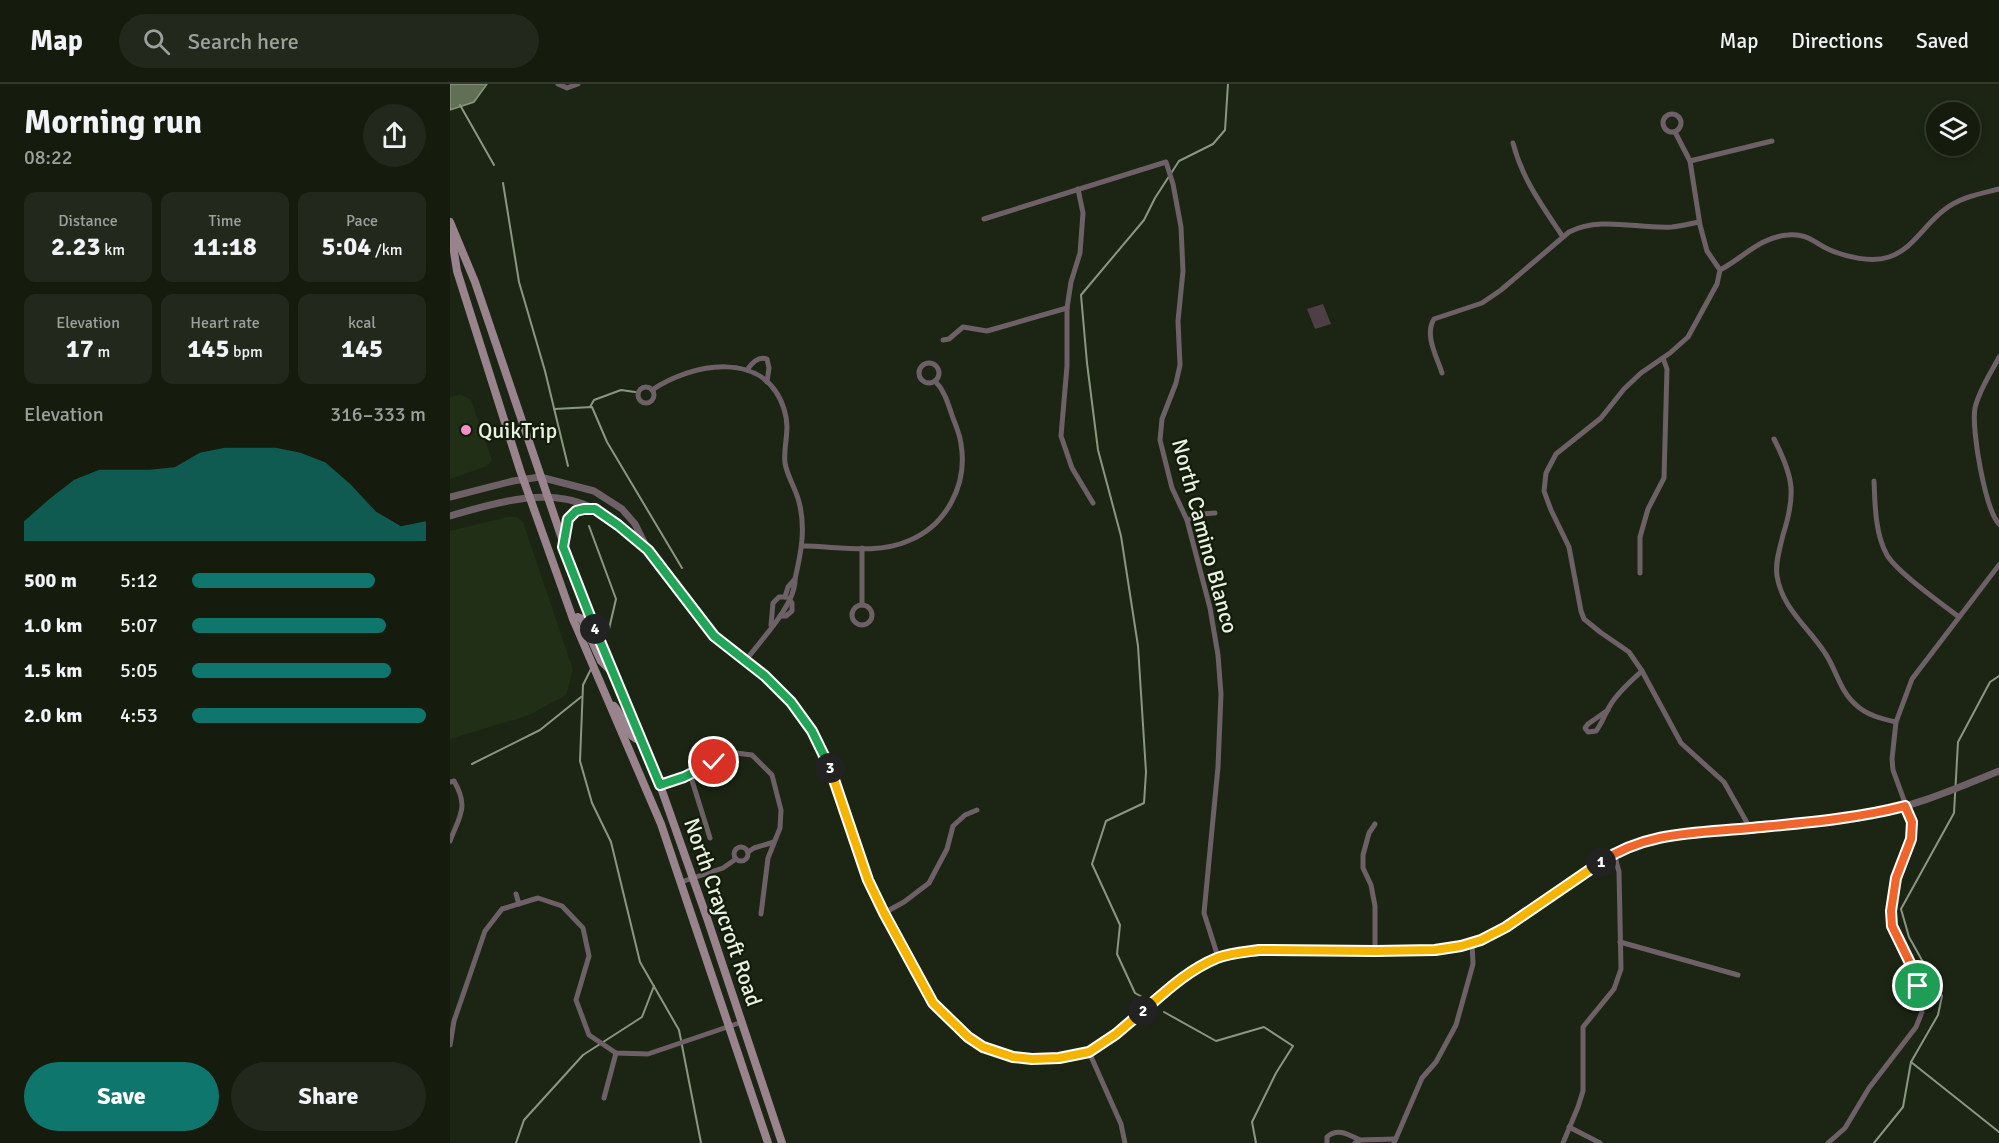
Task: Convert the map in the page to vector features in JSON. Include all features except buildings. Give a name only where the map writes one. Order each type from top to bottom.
[{"type":"main road","name":"North Craycroft Road","points":[[450,222],[475,282],[563,547],[596,631],[603,657],[613,673],[660,785],[782,1143]]},
{"type":"main road","name":"North Craycroft Road","points":[[450,227],[458,271],[523,478],[573,619],[661,824],[768,1143]]},
{"type":"main road","points":[[563,547],[568,519],[576,511],[595,509]]},
{"type":"main road","points":[[573,619],[578,617],[582,619],[592,641],[603,657]]},
{"type":"main road","points":[[609,701],[622,715],[630,735],[635,740],[641,740]]},
{"type":"street","points":[[558,84],[567,88],[578,84]]},
{"type":"street","points":[[1675,132],[1690,161],[1699,222],[1707,251],[1720,270]]},
{"type":"street","points":[[1690,161],[1772,141]]},
{"type":"street","points":[[1513,143],[1516,156],[1534,195],[1563,237]]},
{"type":"street","name":"North Camino Blanco","points":[[1078,189],[1166,162],[1173,184],[1181,227],[1183,271],[1178,321],[1180,365],[1176,384],[1162,418],[1160,440],[1172,488],[1187,520],[1210,608],[1218,655],[1221,694],[1219,765],[1204,913],[1218,957]]},
{"type":"street","points":[[984,219],[1078,189],[1083,213],[1080,253],[1071,282],[1067,308],[1067,366],[1061,436],[1072,468],[1093,503]]},
{"type":"street","points":[[1750,828],[1724,782],[1681,743],[1642,671],[1629,652],[1600,633],[1584,619],[1569,547],[1544,491],[1546,473],[1556,454],[1601,418],[1624,389],[1641,373],[1688,337],[1717,284],[1720,270],[1760,243],[1786,235],[1805,235],[1831,250],[1869,260],[1888,258],[1907,247],[1944,209],[1960,199],[1999,189]]},
{"type":"street","points":[[1442,373],[1431,336],[1430,326],[1434,319],[1482,303],[1501,290],[1563,237],[1580,227],[1598,224],[1673,227],[1699,222]]},
{"type":"street","points":[[943,340],[949,339],[963,327],[987,331],[1067,308]]},
{"type":"street","points":[[1999,357],[1977,399],[1974,420],[1986,498],[1994,519],[1999,524]]},
{"type":"street","points":[[747,370],[754,361],[763,358],[767,360],[769,368],[767,382]]},
{"type":"street","points":[[1640,573],[1640,537],[1648,509],[1664,478],[1667,369],[1663,358]]},
{"type":"street","points":[[652,390],[678,375],[717,367],[747,370],[767,382],[780,398],[787,421],[785,465],[800,505],[802,546],[795,579],[788,587],[788,598],[792,611],[786,616],[780,616],[746,660]]},
{"type":"street","points":[[802,546],[862,548],[893,546],[907,542],[932,527],[952,504],[960,480],[962,448],[942,388],[935,381]]},
{"type":"street","points":[[1774,439],[1790,476],[1792,494],[1790,512],[1778,553],[1776,573],[1780,591],[1791,611],[1825,652],[1845,693],[1855,705],[1872,715],[1896,722]]},
{"type":"street","points":[[450,497],[523,478],[540,477],[594,490],[622,509],[635,524],[648,550],[714,636],[765,676],[791,702],[812,731],[831,770],[868,880],[933,1003],[968,1037],[983,1047],[1013,1057],[1046,1059],[1089,1052],[1116,1034],[1174,983],[1218,957],[1259,950],[1435,950],[1472,943],[1526,915],[1614,853],[1644,840],[1679,834],[1853,818],[1905,806],[1999,772]]},
{"type":"street","points":[[1874,481],[1875,507],[1881,540],[1888,556],[1906,574],[1959,617]]},
{"type":"street","points":[[450,516],[530,498],[546,497],[575,501],[595,509],[648,550]]},
{"type":"street","points":[[1187,520],[1202,514],[1215,513]]},
{"type":"street","points":[[862,548],[862,605]]},
{"type":"street","points":[[1828,1143],[1845,1128],[1869,1088],[1916,1027],[1922,1012],[1920,991],[1892,926],[1891,911],[1896,878],[1911,839],[1912,822],[1893,770],[1896,722],[1912,679],[1999,565]]},
{"type":"street","points":[[771,626],[773,603],[779,597],[788,598]]},
{"type":"street","points":[[1608,710],[1588,724],[1585,728],[1588,732],[1596,730],[1620,691],[1642,671]]},
{"type":"street","points":[[660,785],[736,753],[752,755],[772,775],[781,810],[780,828],[768,858],[761,914]]},
{"type":"street","points":[[690,774],[710,838]]},
{"type":"street","points":[[450,782],[454,781],[462,794],[463,806],[450,841]]},
{"type":"street","points":[[884,913],[904,902],[928,884],[947,849],[953,826],[965,814],[977,810]]},
{"type":"street","points":[[1375,824],[1369,833],[1363,855],[1363,868],[1371,885],[1375,906],[1375,951]]},
{"type":"street","points":[[681,882],[723,868],[736,859],[744,861],[748,852],[754,848],[774,842]]},
{"type":"street","points":[[736,859],[734,854],[737,848],[744,847],[748,852]]},
{"type":"street","points":[[1563,1143],[1582,1091],[1583,1028],[1614,989],[1621,969],[1619,872],[1614,853]]},
{"type":"street","points":[[516,894],[519,904]]},
{"type":"street","points":[[450,1045],[454,1021],[485,931],[502,909],[538,898],[562,906],[583,928],[589,956],[576,1000],[590,1035],[616,1053],[648,1054],[742,1022]]},
{"type":"street","points":[[1620,942],[1738,975]]},
{"type":"street","points":[[1327,1143],[1327,1137],[1335,1132],[1345,1133],[1357,1142],[1395,1141],[1422,1078],[1437,1062],[1456,1025],[1473,964],[1472,943]]},
{"type":"street","points":[[1089,1052],[1121,1124],[1125,1143]]},
{"type":"street","points":[[604,1098],[616,1053]]},
{"type":"street","points":[[1569,1127],[1600,1143]]},
{"type":"shaded area","points":[[450,84],[487,84],[474,102],[450,110]]},
{"type":"shaded area","points":[[1323,304],[1331,324],[1315,329],[1307,309]]},
{"type":"shaded area","points":[[460,394],[471,400],[492,460],[487,466],[450,479],[450,397]]},
{"type":"shaded area","points":[[507,517],[517,517],[523,522],[573,670],[566,695],[529,715],[450,739],[450,531]]},
{"type":"waterway","points":[[1144,998],[1135,993],[1117,954],[1120,925],[1092,864],[1106,821],[1144,803],[1146,772],[1138,646],[1121,536],[1098,450],[1081,295],[1144,220],[1179,161],[1213,144],[1225,130],[1228,84]]},
{"type":"waterway","points":[[460,105],[494,165]]},
{"type":"waterway","points":[[503,183],[519,282],[545,371],[568,466]]},
{"type":"waterway","points":[[590,407],[594,400],[621,390],[635,392]]},
{"type":"waterway","points":[[554,409],[592,407],[607,442],[682,568]]},
{"type":"waterway","points":[[589,526],[616,599],[609,629],[603,642]]},
{"type":"waterway","points":[[591,669],[583,685],[580,761],[592,803],[611,842],[640,962],[679,1030],[701,1143]]},
{"type":"waterway","points":[[1999,676],[1990,682],[1958,742],[1954,813],[1901,909],[1909,937],[1942,996],[1938,1015],[1911,1062],[1999,1132]]},
{"type":"waterway","points":[[472,764],[540,730],[581,697]]},
{"type":"waterway","points":[[516,1143],[524,1120],[583,1055],[642,1017],[654,986]]},
{"type":"waterway","points":[[1164,1012],[1216,1041],[1264,1027],[1293,1046],[1276,1073],[1252,1122],[1256,1143]]},
{"type":"waterway","points":[[1874,1143],[1903,1107],[1911,1062]]},
{"type":"place","name":"QuikTrip","points":[[466,430]]},
{"type":"route","points":[[714,762],[684,777],[660,785],[587,612],[563,547],[566,523],[576,511],[595,509],[648,550],[691,609],[714,636],[765,676],[791,702],[812,731],[831,770],[868,880],[933,1003],[968,1037],[993,1051],[1013,1057],[1032,1059],[1059,1058],[1089,1052],[1116,1034],[1174,983],[1218,957],[1259,950],[1435,950],[1472,943],[1526,915],[1614,853],[1644,840],[1679,834],[1853,818],[1905,806],[1912,822],[1911,839],[1896,878],[1891,911],[1892,926],[1913,969],[1918,986]]}]
